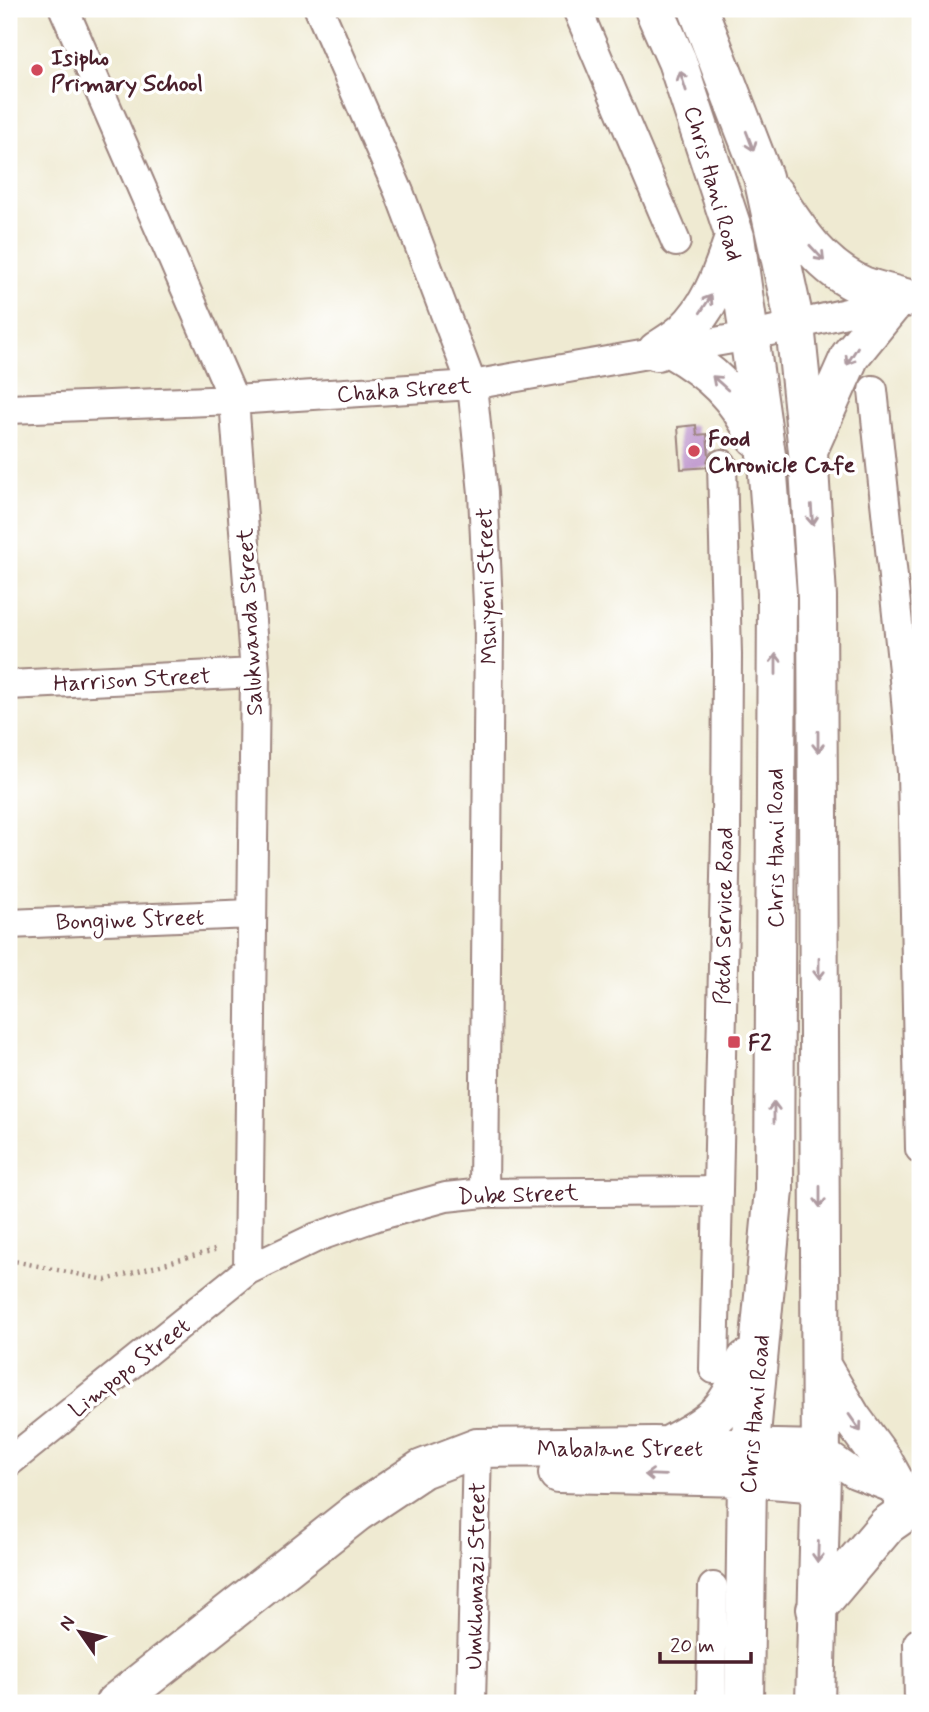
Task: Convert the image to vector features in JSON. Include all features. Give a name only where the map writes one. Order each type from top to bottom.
[{"type":"main road","name":"Chris Hani Road","points":[[654,9],[677,61],[735,237],[767,462],[777,593],[774,1190],[748,1463],[744,1703]]},
{"type":"main road","name":"Chris Hani Road","points":[[698,9],[764,177],[795,325],[808,452],[817,596],[820,1364],[832,1469],[816,1609],[815,1703]]},
{"type":"main road","points":[[764,177],[815,253],[840,274],[864,286],[906,298],[850,356],[808,452]]},
{"type":"main road","points":[[735,237],[720,280],[705,307],[664,350],[698,364],[728,390],[748,418],[767,462]]},
{"type":"main road","points":[[666,1447],[714,1419],[726,1406],[740,1377],[750,1346],[768,1265]]},
{"type":"main road","points":[[816,1609],[913,1497],[851,1417],[820,1364]]},
{"type":"main road","name":"Mabalane Street","points":[[116,1703],[356,1513],[422,1469],[477,1460],[666,1447],[748,1463],[832,1469]]},
{"type":"main road","name":"Mabalane Street","points":[[477,1460],[693,1476],[748,1463]]},
{"type":"main road","points":[[693,1476],[714,1500],[730,1530],[744,1634]]},
{"type":"street","name":"Salukwanda Street","points":[[64,9],[234,400],[255,673],[248,1270]]},
{"type":"street","name":"Mshiyeni Street","points":[[319,9],[399,192],[472,385],[483,493],[489,628],[484,1193]]},
{"type":"street","points":[[577,9],[676,242]]},
{"type":"street","name":"Chaka Street","points":[[9,409],[234,400],[472,385],[749,336],[906,298]]},
{"type":"street","points":[[873,390],[912,772],[920,1149]]},
{"type":"street","name":"Potch Service Road","points":[[713,1368],[727,682],[722,464]]},
{"type":"street","name":"Harrison Street","points":[[9,685],[255,673]]},
{"type":"street","name":"Bongiwe Street","points":[[9,925],[251,914]]},
{"type":"street","name":"Dube Street","points":[[248,1270],[317,1237],[377,1216],[446,1197],[484,1193],[717,1191]]},
{"type":"street","name":"Limpopo Street","points":[[9,1462],[248,1270]]},
{"type":"street","name":"Umkhomazi Street","points":[[471,1703],[477,1460]]},
{"type":"street","points":[[832,1469],[913,1497]]},
{"type":"street","points":[[711,1703],[713,1587]]},
{"type":"street","points":[[918,1643],[919,1703]]},
{"type":"path","points":[[9,1260],[107,1280],[248,1239]]},
{"type":"building","name":"Food Chronicle Cafe","points":[[696,425],[697,435],[707,434],[710,467],[681,469],[678,427]]},
{"type":"place","name":"Isipho Primary School","points":[[37,70]]},
{"type":"place","name":"Food Chronicle Cafe","points":[[694,451]]},
{"type":"place","name":"F2","points":[[734,1042]]}]
